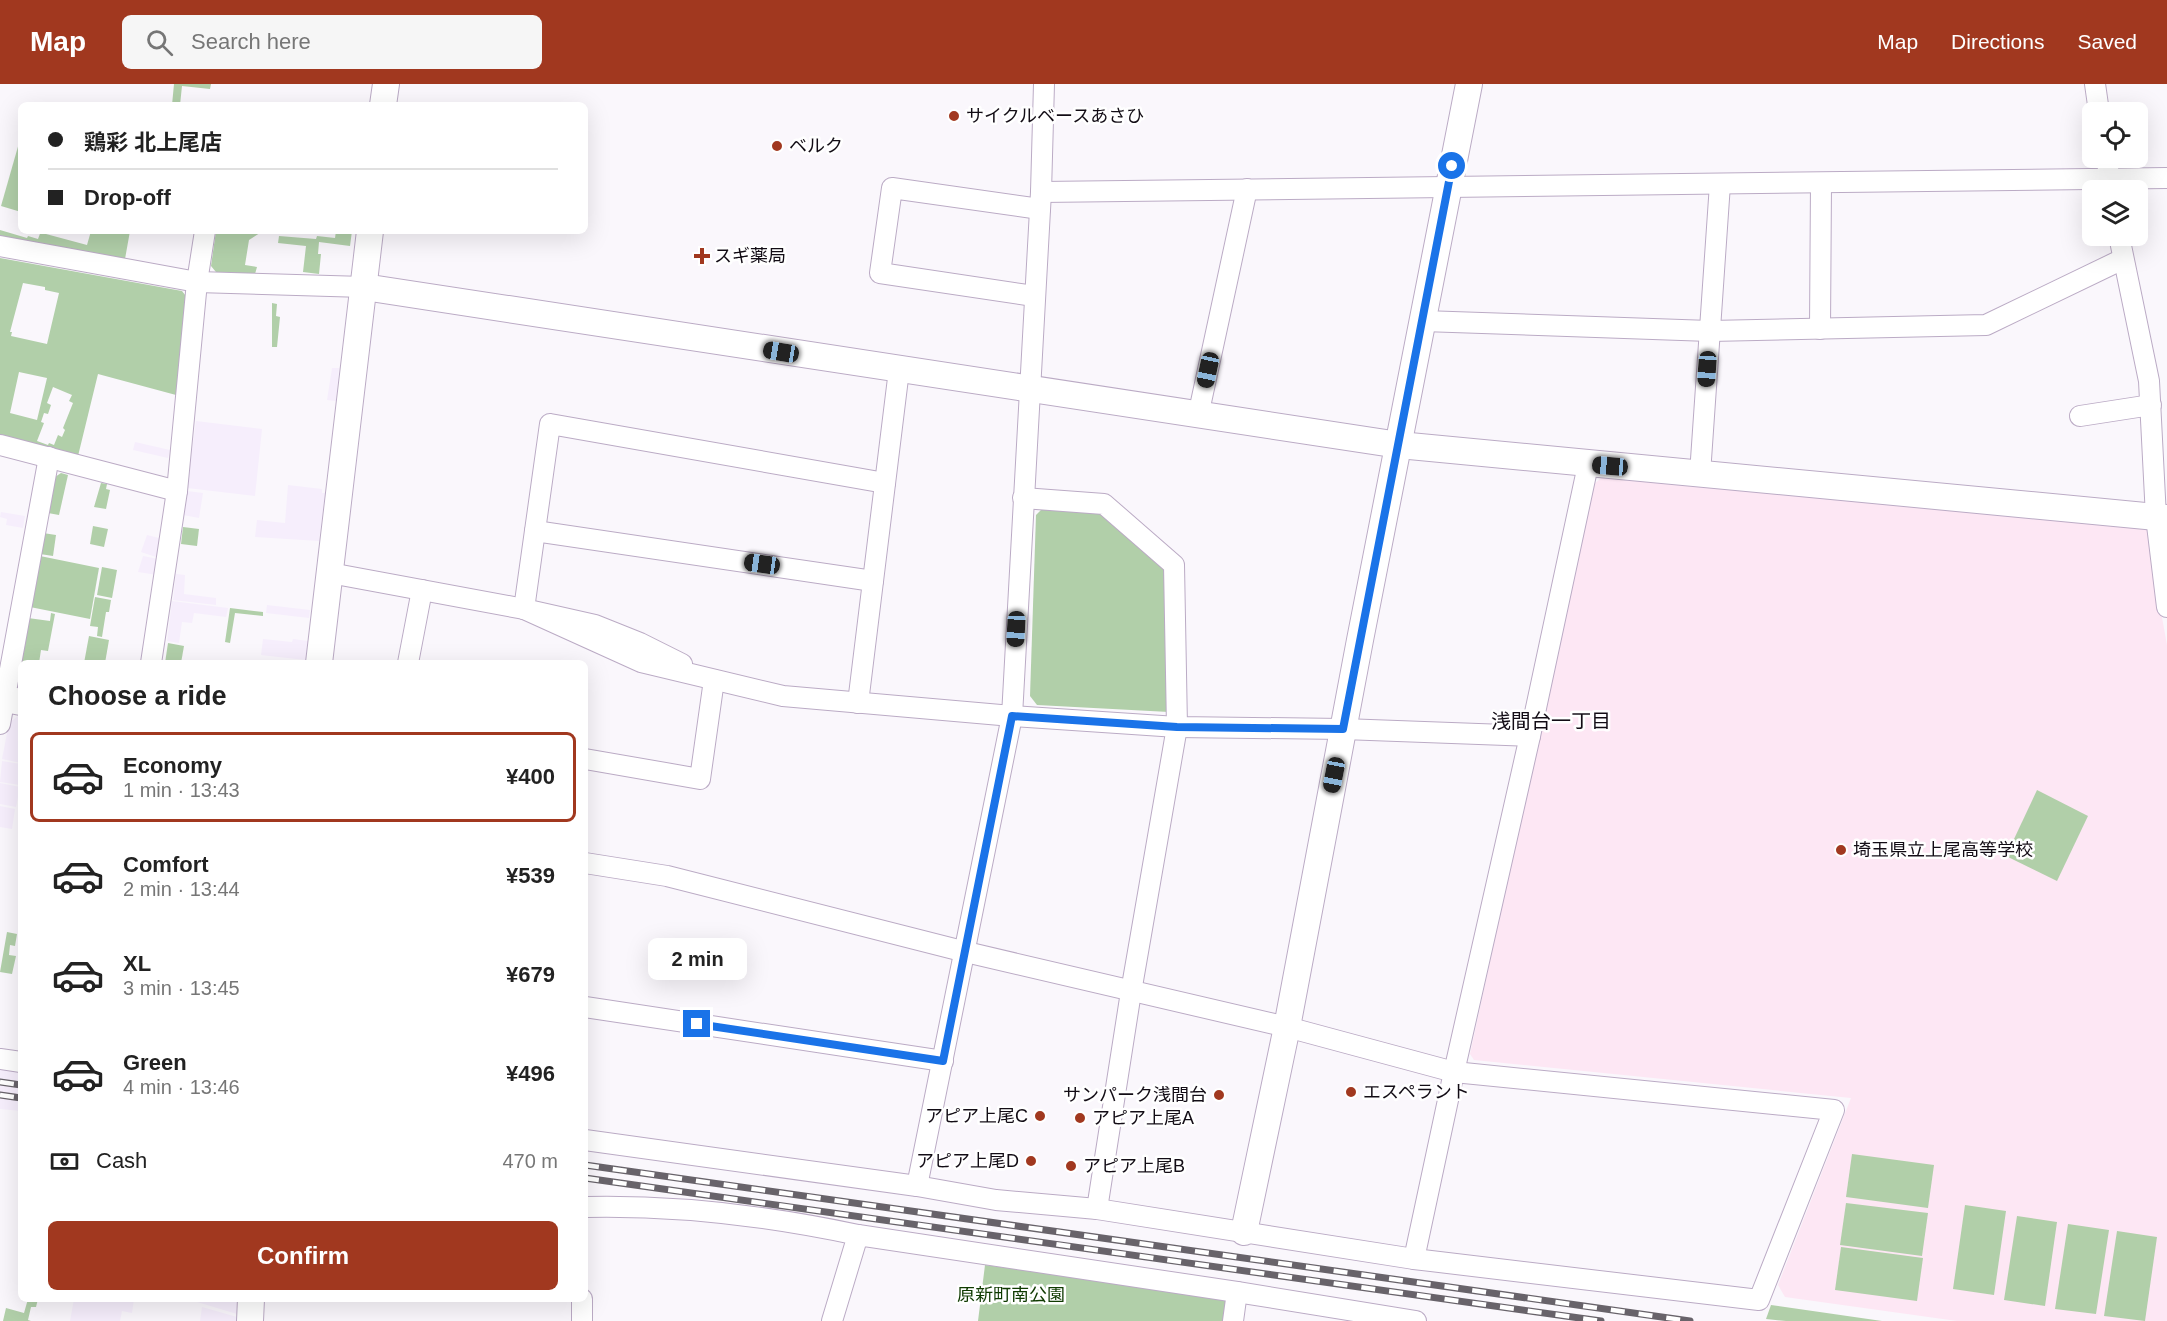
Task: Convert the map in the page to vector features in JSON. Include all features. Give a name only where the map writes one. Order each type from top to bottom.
[{"type":"street","points":[[383,102],[386,84]]},
{"type":"street","points":[[917,1186],[1012,716],[1040,201],[1044,84]]},
{"type":"street","points":[[1244,1232],[1287,1027],[1447,187],[1469,84]]},
{"type":"street","points":[[2095,84],[2098,102]]},
{"type":"street","points":[[2148,180],[2167,178]]},
{"type":"street","points":[[1034,296],[880,273],[892,188],[1040,201],[1247,189],[1720,183],[2082,185]]},
{"type":"street","points":[[1700,474],[1720,183]]},
{"type":"street","points":[[1820,329],[1821,183]]},
{"type":"street","points":[[1198,416],[1247,189]]},
{"type":"street","points":[[151,660],[177,491],[197,282],[205,234]]},
{"type":"street","points":[[319,660],[369,234]]},
{"type":"street","points":[[0,246],[197,282],[364,287],[1399,446],[2162,518]]},
{"type":"street","points":[[2121,246],[2149,381],[2162,518],[2167,607]]},
{"type":"street","points":[[1423,321],[1710,331],[1986,325],[2123,259]]},
{"type":"street","points":[[858,703],[899,370]]},
{"type":"street","points":[[2080,416],[2151,405]]},
{"type":"street","points":[[524,609],[550,424],[885,483]]},
{"type":"street","points":[[0,445],[177,491]]},
{"type":"street","points":[[0,724],[9,699],[49,457]]},
{"type":"street","points":[[1414,1259],[1588,465]]},
{"type":"street","points":[[1023,498],[1104,504],[1174,565],[1177,727],[1131,992],[1097,1209]]},
{"type":"street","points":[[535,531],[873,581]]},
{"type":"street","points":[[330,573],[524,609],[595,625],[640,642],[714,680],[783,696],[1012,716],[1177,727],[1343,729],[1530,736]]},
{"type":"street","points":[[409,660],[422,590]]},
{"type":"street","points":[[588,760],[700,779],[714,680]]},
{"type":"street","points":[[588,863],[667,876],[966,952],[1287,1027],[1454,1072],[1834,1110],[1759,1300],[1414,1259],[1097,1209],[996,1200],[917,1186],[588,1140]]},
{"type":"street","points":[[588,1007],[943,1061]]},
{"type":"street","points":[[0,1059],[18,1062]]},
{"type":"street","points":[[588,1207],[627,1206],[716,1213],[1237,1292],[1353,1316],[1416,1321]]},
{"type":"street","points":[[832,1321],[858,1235]]},
{"type":"street","points":[[1233,1321],[1237,1292]]},
{"type":"street","points":[[250,1321],[251,1302]]},
{"type":"street","points":[[582,1302],[582,1321]]},
{"type":"shaded area","points":[[332,368],[339,368],[336,401],[327,400]]},
{"type":"shaded area","points":[[196,421],[262,429],[255,496],[187,488]]},
{"type":"shaded area","points":[[135,442],[170,450],[168,458],[133,450]]},
{"type":"shaded area","name":"埼玉県立上尾高等学校","points":[[1601,478],[2144,528],[2151,533],[2154,573],[2167,645],[2167,1321],[1957,1321],[1785,1297],[1778,1285],[1851,1098],[1474,1060],[1470,1054],[1593,485]]},
{"type":"shaded area","points":[[288,485],[322,489],[322,493],[325,493],[319,541],[255,537],[257,520],[285,523]]},
{"type":"shaded area","points":[[187,491],[203,493],[199,518],[183,515]]},
{"type":"shaded area","points":[[1,512],[25,516],[23,528],[6,525],[7,519],[0,517]]},
{"type":"shaded area","points":[[147,535],[159,538],[159,558],[141,552]]},
{"type":"shaded area","points":[[143,556],[158,559],[157,575],[138,572]]},
{"type":"shaded area","points":[[176,574],[185,575],[184,594],[216,598],[216,605],[173,600]]},
{"type":"shaded area","points":[[172,601],[228,608],[226,617],[194,613],[192,623],[182,622],[179,643],[167,641]]},
{"type":"shaded area","points":[[267,605],[310,610],[309,618],[266,613]]},
{"type":"shaded area","points":[[263,639],[308,641],[306,660],[261,655]]},
{"type":"shaded area","points":[[18,716],[18,762],[2,759],[9,723]]},
{"type":"shaded area","points":[[2,761],[18,764],[18,785],[0,782]]},
{"type":"shaded area","points":[[0,783],[18,787],[16,807],[0,804]]},
{"type":"shaded area","points":[[0,806],[15,809],[12,829],[0,827]]},
{"type":"shaded area","points":[[0,1069],[18,1071],[18,1111],[0,1109]]},
{"type":"shaded area","points":[[73,1302],[134,1302],[132,1313],[122,1311],[120,1321],[70,1321]]},
{"type":"shaded area","points":[[197,1302],[238,1302],[237,1314]]},
{"type":"shaded area","points":[[202,1307],[237,1317],[237,1321],[200,1321]]},
{"type":"green space","points":[[174,84],[211,84],[210,89],[182,86],[180,102],[172,102]]},
{"type":"green space","points":[[18,146],[18,211],[1,206]]},
{"type":"green space","points":[[0,230],[38,239],[40,234],[46,234],[87,245],[90,234],[129,234],[125,259],[0,236]]},
{"type":"green space","points":[[216,234],[258,234],[249,240],[245,265],[257,267],[255,274],[216,272],[211,266]]},
{"type":"green space","points":[[336,234],[352,234],[350,246],[319,242],[318,254],[321,254],[319,274],[303,272],[306,246],[278,243],[279,236],[335,238]]},
{"type":"green space","points":[[0,258],[182,291],[189,300],[176,395],[98,374],[78,456],[0,438]],"holes":[[[23,283],[45,287],[45,290],[59,293],[47,344],[11,336],[12,332],[10,332]],[[19,372],[47,378],[37,420],[10,413]],[[53,387],[72,395],[69,401],[73,403],[63,428],[65,430],[62,437],[58,435],[54,445],[37,441],[44,423],[41,422],[44,413],[48,414],[51,405],[47,403]]]},
{"type":"green space","points":[[272,303],[277,304],[276,316],[280,317],[277,347],[272,347]]},
{"type":"green space","points":[[61,473],[68,475],[59,515],[48,513],[52,479]]},
{"type":"green space","points":[[101,483],[107,484],[106,489],[110,490],[106,509],[94,507]]},
{"type":"green space","points":[[1047,504],[1102,509],[1171,569],[1169,712],[1037,705],[1030,696],[1036,515]]},
{"type":"green space","points":[[93,526],[108,529],[104,547],[90,544]]},
{"type":"green space","points":[[183,527],[199,529],[197,546],[181,544]]},
{"type":"green space","points":[[43,533],[56,535],[53,556],[40,554]]},
{"type":"green space","points":[[40,556],[99,568],[90,619],[30,607]]},
{"type":"green space","points":[[102,567],[117,570],[112,598],[97,595]]},
{"type":"green space","points":[[95,597],[111,600],[109,612],[106,612],[102,637],[97,636],[98,627],[90,626]]},
{"type":"green space","points":[[230,608],[263,612],[263,616],[235,613],[230,643],[225,642]]},
{"type":"green space","points":[[51,613],[55,614],[48,651],[41,650],[39,660],[21,660],[28,618],[50,621]]},
{"type":"green space","points":[[89,636],[109,640],[106,660],[85,660]]},
{"type":"green space","points":[[168,643],[184,646],[182,660],[165,660]]},
{"type":"green space","points":[[2037,790],[2088,816],[2057,881],[2006,856]]},
{"type":"green space","points":[[7,932],[17,934],[15,946],[10,945],[9,955],[16,956],[12,974],[0,972]]},
{"type":"green space","points":[[1852,1154],[1934,1165],[1928,1208],[1846,1197]]},
{"type":"green space","points":[[1846,1203],[1928,1213],[1922,1256],[1840,1245]]},
{"type":"green space","points":[[1965,1205],[2006,1211],[1994,1295],[1953,1289]]},
{"type":"green space","points":[[2017,1216],[2057,1222],[2045,1306],[2004,1300]]},
{"type":"green space","points":[[2068,1224],[2109,1230],[2096,1314],[2055,1309]]},
{"type":"green space","points":[[2117,1231],[2157,1237],[2145,1321],[2104,1316]]},
{"type":"green space","points":[[1841,1247],[1923,1258],[1917,1301],[1835,1290]]},
{"type":"green space","name":"原新町南公園","points":[[985,1265],[1221,1296],[1228,1305],[1225,1321],[978,1321]]},
{"type":"green space","points":[[27,1302],[37,1302],[36,1307],[31,1307],[28,1320],[31,1321],[3,1321],[6,1308],[24,1313]]},
{"type":"green space","points":[[1771,1305],[1882,1321],[1766,1319]]},
{"type":"railway","points":[[0,1082],[18,1085]]},
{"type":"railway","points":[[0,1095],[18,1098]]},
{"type":"railway","points":[[588,1165],[1690,1321]]},
{"type":"railway","points":[[588,1178],[1601,1321]]},
{"type":"place","name":"サイクルベースあさひ","points":[[954,116]]},
{"type":"place","name":"ベルク","points":[[777,146]]},
{"type":"place","name":"スギ薬局","points":[[702,256]]},
{"type":"place","name":"埼玉県立上尾高等学校","points":[[1841,850]]},
{"type":"place","name":"エスペラント","points":[[1351,1092]]},
{"type":"place","name":"サンパーク浅間台","points":[[1219,1095]]},
{"type":"place","name":"アピア上尾C","points":[[1040,1116]]},
{"type":"place","name":"アピア上尾A","points":[[1080,1118]]},
{"type":"place","name":"アピア上尾D","points":[[1031,1161]]},
{"type":"place","name":"アピア上尾B","points":[[1071,1166]]},
{"type":"district","name":"浅間台一丁目","points":[[1551,721]]},
{"type":"route","points":[[697,1024],[943,1061],[1012,716],[1177,727],[1343,729],[1452,166]]}]
